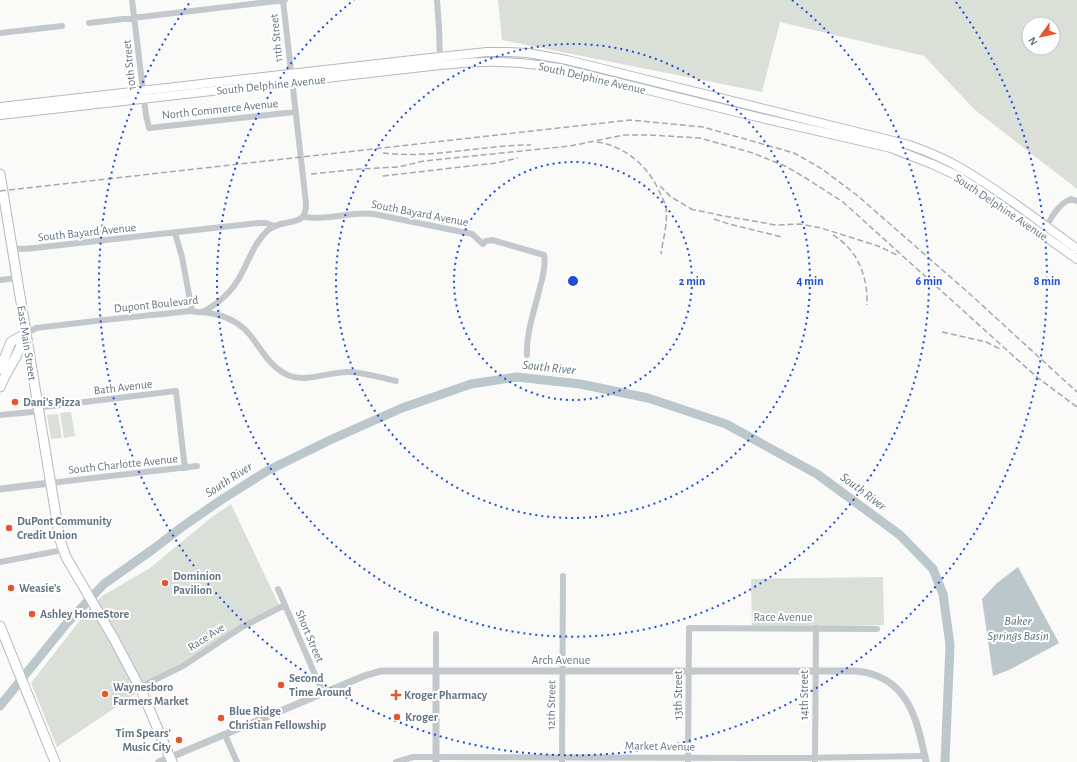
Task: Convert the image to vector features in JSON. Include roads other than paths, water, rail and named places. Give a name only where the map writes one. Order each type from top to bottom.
[{"type":"main road","name":"South Delphine Avenue","points":[[0,107],[487,52],[528,53],[567,60],[909,145],[959,167],[1009,200],[1077,259]]},
{"type":"main road","name":"South Delphine Avenue","points":[[0,115],[440,65],[481,62],[511,62],[559,68],[891,148],[958,176],[1077,249]]},
{"type":"main road","name":"East Main Street","points":[[0,174],[13,248],[25,334],[60,540],[63,550],[140,687],[171,760]]},
{"type":"main road","points":[[0,369],[12,342],[25,334]]},
{"type":"main road","points":[[0,387],[20,351],[25,334]]},
{"type":"main road","points":[[0,626],[55,762]]},
{"type":"street","name":"10th Street","points":[[132,0],[148,127]]},
{"type":"street","name":"11th Street","points":[[283,0],[291,74]]},
{"type":"street","points":[[89,23],[287,0]]},
{"type":"street","points":[[437,0],[440,65]]},
{"type":"street","points":[[0,33],[62,26]]},
{"type":"street","points":[[291,74],[306,203],[306,214],[304,217]]},
{"type":"street","name":"North Commerce Avenue","points":[[148,127],[173,126],[295,112]]},
{"type":"street","points":[[1044,230],[1064,203],[1071,199],[1077,201]]},
{"type":"street","name":"South Bayard Avenue","points":[[13,248],[34,248],[259,223],[266,223],[274,226],[299,220],[304,217],[320,219],[364,214],[374,214],[472,234],[483,244],[486,241],[492,240],[544,256],[545,265],[530,327],[527,355]]},
{"type":"street","name":"Dupont Boulevard","points":[[25,334],[36,328],[192,311],[202,312],[218,302],[231,290],[242,274],[258,243],[266,232],[274,226]]},
{"type":"street","points":[[175,233],[182,257],[192,311]]},
{"type":"street","points":[[0,280],[17,278]]},
{"type":"street","points":[[202,312],[220,315],[233,320],[250,335],[273,365],[290,376],[304,377],[348,372],[396,380]]},
{"type":"street","name":"Bath Avenue","points":[[0,415],[32,412],[43,407],[176,391],[184,462],[186,468]]},
{"type":"street","name":"South Charlotte Avenue","points":[[50,483],[197,466]]},
{"type":"street","points":[[0,489],[50,483]]},
{"type":"street","points":[[0,562],[63,550]]},
{"type":"street","name":"12th Street","points":[[562,760],[563,576]]},
{"type":"street","name":"Short Street","points":[[278,589],[323,693]]},
{"type":"street","name":"Race Ave","points":[[140,687],[183,666],[242,627],[285,605]]},
{"type":"street","name":"Race Avenue","points":[[689,628],[877,628]]},
{"type":"street","name":"13th Street","points":[[688,760],[689,628]]},
{"type":"street","name":"14th Street","points":[[815,760],[816,628]]},
{"type":"street","points":[[436,634],[436,759]]},
{"type":"street","name":"Arch Avenue","points":[[159,762],[171,760],[225,735],[376,672],[436,671],[864,672],[879,676],[889,682],[904,697],[912,710],[918,725],[925,759]]},
{"type":"street","points":[[225,735],[237,762]]},
{"type":"street","name":"Market Avenue","points":[[396,762],[413,757],[436,759],[562,760],[925,759]]},
{"type":"water","name":"Baker Springs Basin","points":[[1018,567],[1059,643],[1009,670],[993,676],[982,599],[997,583]]},
{"type":"waterway","name":"South River","points":[[0,706],[67,623],[104,584],[221,500],[267,471],[330,440],[402,408],[471,384],[517,377],[580,384],[648,398],[726,424],[817,474],[900,535],[933,569],[943,594],[950,645],[945,762]]},
{"type":"railway","points":[[0,191],[630,120],[703,127],[794,153],[822,169],[858,196],[971,295],[1077,392]]},
{"type":"railway","points":[[311,174],[398,167],[424,161],[570,146],[624,135],[700,138],[753,153],[785,166],[843,202],[1038,378],[1077,407]]},
{"type":"railway","points":[[597,142],[607,144],[626,153],[649,173],[666,208],[666,225],[661,254]]},
{"type":"railway","points":[[383,153],[439,153],[494,147],[531,145]]},
{"type":"railway","points":[[383,176],[496,163],[518,158]]},
{"type":"railway","points":[[660,186],[671,197],[695,211]]},
{"type":"railway","points":[[690,209],[776,225],[800,224],[821,228],[878,246],[897,255]]},
{"type":"railway","points":[[714,219],[782,237]]},
{"type":"railway","points":[[833,235],[849,248],[860,265],[866,284],[867,305]]},
{"type":"railway","points":[[942,332],[986,342],[1002,350]]},
{"type":"place","name":"Dani's Pizza","points":[[15,402]]},
{"type":"place","name":"DuPont Community Credit Union","points":[[9,528]]},
{"type":"place","name":"Dominion Pavilion","points":[[165,583]]},
{"type":"place","name":"Weasie's","points":[[11,588]]},
{"type":"place","name":"Ashley HomeStore","points":[[32,614]]},
{"type":"place","name":"Second Time Around","points":[[281,685]]},
{"type":"place","name":"Waynesboro Farmers Market","points":[[105,694]]},
{"type":"place","name":"Kroger Pharmacy","points":[[396,695]]},
{"type":"place","name":"Kroger","points":[[397,717]]},
{"type":"place","name":"Blue Ridge Christian Fellowship","points":[[221,718]]},
{"type":"place","name":"Tim Spears' Music City","points":[[179,740]]}]
